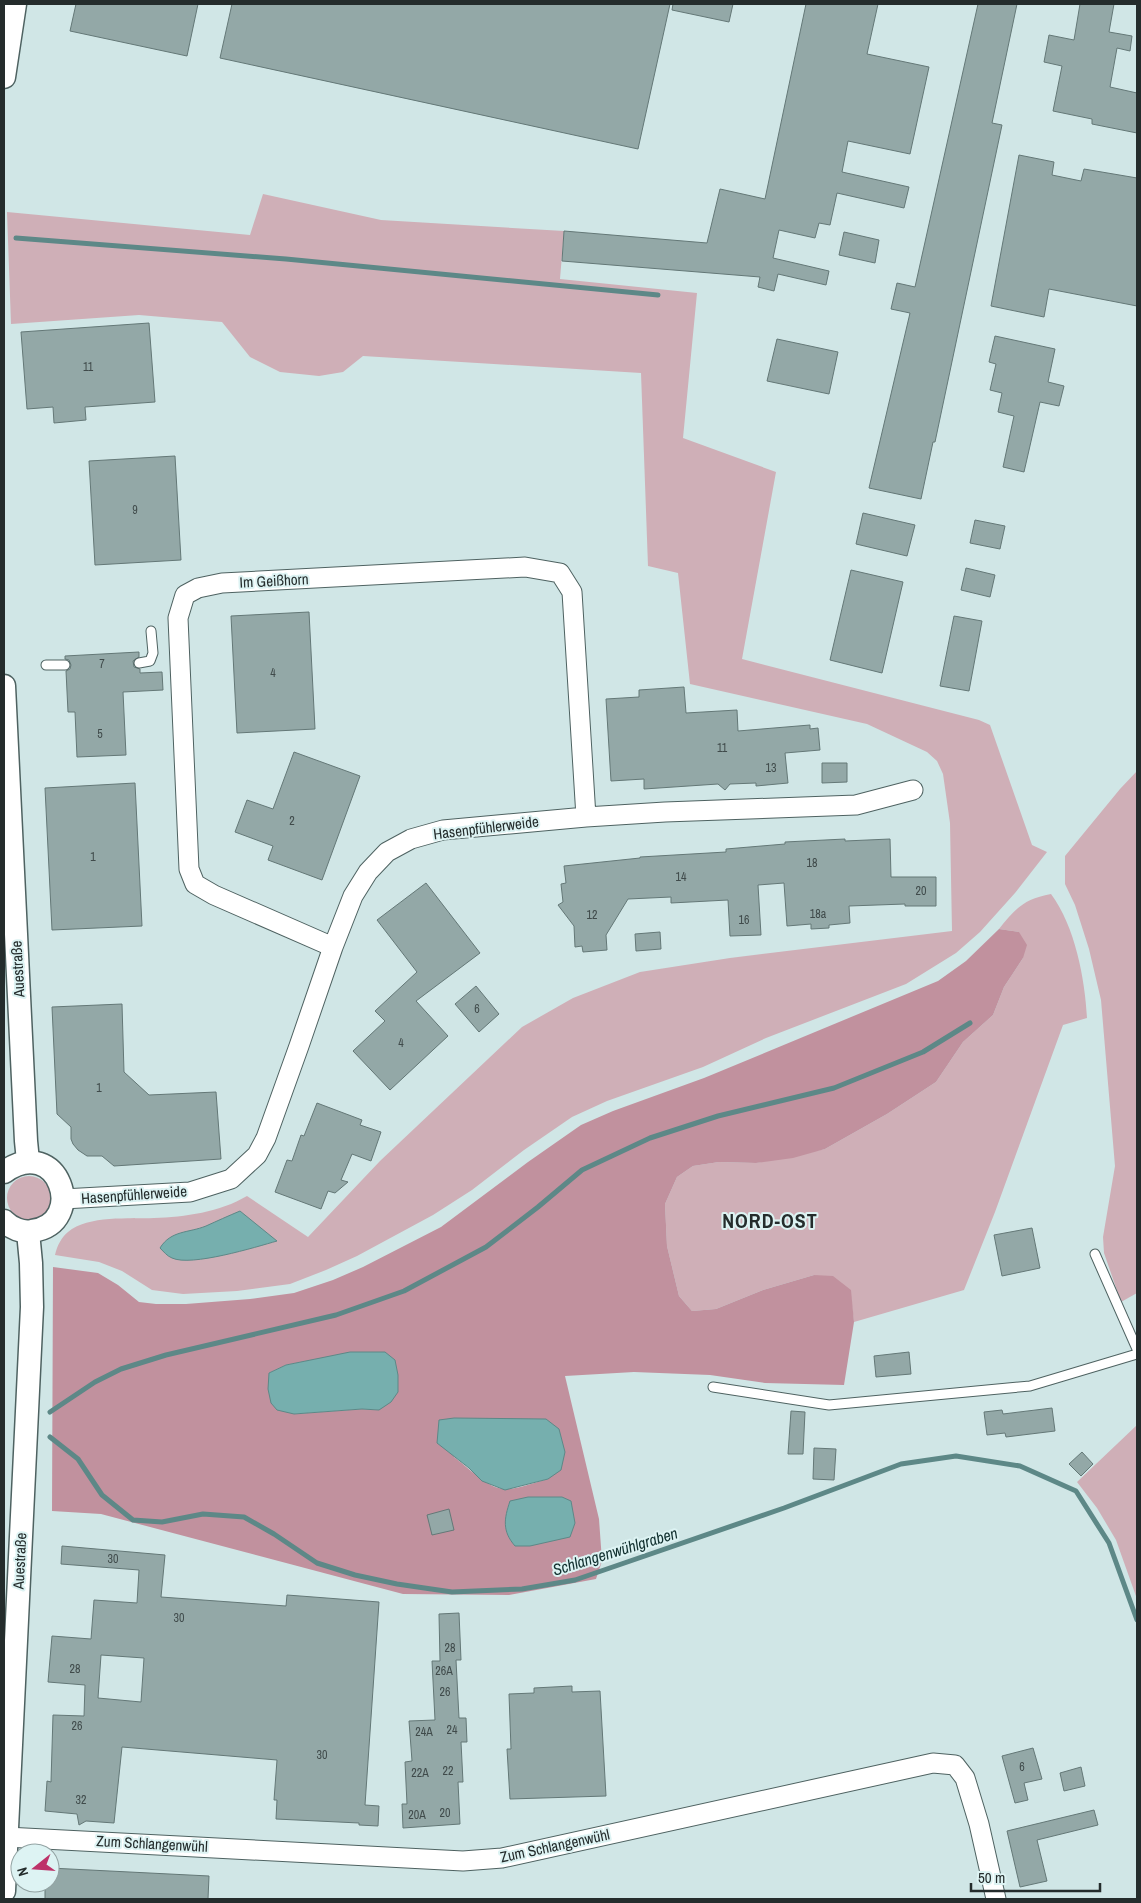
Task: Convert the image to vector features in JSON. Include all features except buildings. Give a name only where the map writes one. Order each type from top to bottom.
[{"type":"street","points":[[4,76],[15,4]]},
{"type":"street","name":"Im Geißhorn","points":[[333,947],[214,895],[195,884],[192,877],[190,869],[178,618],[185,595],[198,588],[222,583],[525,567],[560,573],[572,592],[586,817]]},
{"type":"street","name":"Auestraße","points":[[4,686],[28,1162]]},
{"type":"street","name":"Hasenpfühlerweide","points":[[63,1199],[190,1192],[231,1179],[257,1155],[266,1138],[300,1046],[333,947],[353,896],[368,872],[387,852],[411,839],[442,830],[586,817],[856,805],[913,790]]},
{"type":"street","points":[[4,1172],[15,1164],[37,1163],[49,1168],[58,1177],[63,1190],[63,1199],[58,1216],[50,1225],[28,1232],[17,1230],[4,1221]]},
{"type":"street","name":"Auestraße","points":[[4,1891],[32,1307],[28,1232]]},
{"type":"street","name":"Zum Schlangenwühl","points":[[6,1836],[463,1861],[502,1858],[933,1763],[955,1765],[965,1778],[979,1824],[996,1899]]},
{"type":"lane","points":[[139,663],[150,661],[153,653],[151,632]]},
{"type":"lane","points":[[46,665],[65,666]]},
{"type":"lane","points":[[1095,1254],[1137,1349]]},
{"type":"lane","points":[[713,1387],[828,1404],[1030,1386],[1137,1354]]},
{"type":"shaded area","points":[[263,194],[381,220],[564,231],[560,279],[697,293],[683,438],[776,472],[742,659],[979,720],[990,725],[1032,845],[1047,852],[1015,893],[980,932],[956,953],[906,984],[766,1038],[703,1067],[607,1101],[572,1117],[524,1150],[472,1190],[433,1215],[357,1256],[326,1270],[290,1284],[237,1291],[183,1294],[152,1290],[122,1271],[99,1262],[55,1255],[57,1248],[68,1232],[86,1223],[110,1219],[190,1215],[214,1210],[247,1196],[308,1237],[380,1161],[522,1027],[573,998],[640,972],[730,958],[952,931],[950,823],[943,774],[937,761],[927,752],[867,724],[690,684],[678,573],[648,566],[641,373],[363,356],[343,372],[319,376],[280,372],[250,357],[222,322],[139,315],[11,324],[7,212],[250,235]]},
{"type":"shaded area","points":[[1137,771],[1137,1293],[1121,1302],[1104,1253],[1103,1237],[1115,1166],[1101,1000],[1089,949],[1075,905],[1065,884],[1065,856]]},
{"type":"shaded area","points":[[1051,894],[1066,921],[1077,953],[1084,987],[1087,1018],[1063,1025],[995,1212],[964,1290],[854,1322],[850,1290],[814,1275],[763,1290],[716,1309],[692,1311],[679,1296],[667,1246],[665,1204],[677,1177],[693,1166],[719,1162],[756,1163],[825,1149],[887,1114],[936,1082],[963,1042],[993,1015],[1004,987],[1023,958],[1019,932],[999,929],[1021,906],[1034,899]]},
{"type":"shaded area","points":[[999,929],[1019,932],[1027,945],[1023,958],[1004,987],[993,1015],[963,1042],[936,1082],[887,1114],[825,1149],[793,1158],[756,1163],[719,1162],[693,1166],[677,1177],[665,1204],[667,1246],[679,1296],[692,1311],[716,1309],[763,1290],[814,1275],[833,1276],[851,1290],[854,1322],[844,1385],[765,1383],[710,1375],[634,1372],[565,1376],[599,1519],[602,1561],[596,1579],[509,1595],[403,1594],[101,1514],[52,1511],[53,1267],[98,1273],[118,1285],[139,1302],[156,1304],[186,1304],[250,1299],[294,1293],[333,1280],[363,1267],[441,1227],[581,1125],[613,1111],[704,1078],[938,981],[966,961]],"holes":[[[317,1359],[379,1410],[362,1409],[294,1414],[269,1373],[286,1365]],[[487,1419],[546,1419],[548,1479],[517,1488],[499,1488],[486,1482],[454,1457]]]},
{"type":"shaded area","points":[[33,1176],[45,1182],[50,1189],[50,1207],[45,1214],[38,1219],[25,1220],[17,1217],[10,1210],[7,1194],[10,1186],[17,1179]]},
{"type":"shaded area","points":[[1137,1425],[1137,1599],[1116,1540],[1097,1508],[1077,1482]]},
{"type":"water","points":[[240,1211],[277,1241],[224,1255],[193,1260],[172,1258],[160,1248],[164,1242],[175,1235],[206,1226]]},
{"type":"water","points":[[350,1352],[385,1352],[395,1360],[398,1375],[398,1392],[391,1402],[379,1410],[362,1409],[294,1414],[277,1410],[271,1403],[268,1389],[269,1373],[286,1365]]},
{"type":"water","points":[[454,1418],[546,1419],[559,1429],[565,1452],[561,1470],[548,1479],[505,1490],[482,1481],[469,1468],[437,1443],[439,1420]]},
{"type":"water","points":[[528,1497],[562,1497],[571,1501],[575,1523],[570,1537],[530,1546],[515,1546],[508,1535],[505,1525],[508,1507],[510,1501]]},
{"type":"waterway","points":[[16,238],[286,259],[658,295]]},
{"type":"waterway","points":[[50,1412],[95,1382],[121,1369],[166,1355],[336,1315],[404,1291],[486,1247],[582,1170],[650,1138],[718,1116],[834,1088],[923,1052],[970,1023]]},
{"type":"waterway","name":"Schlangenwühlgraben","points":[[50,1437],[78,1459],[102,1495],[133,1520],[162,1522],[203,1514],[244,1517],[274,1534],[317,1563],[355,1575],[397,1584],[452,1592],[522,1589],[575,1580],[784,1508],[901,1464],[956,1456],[1020,1466],[1076,1491],[1109,1543],[1137,1620]]},
{"type":"district","name":"NORD-OST","points":[[770,1221]]}]
